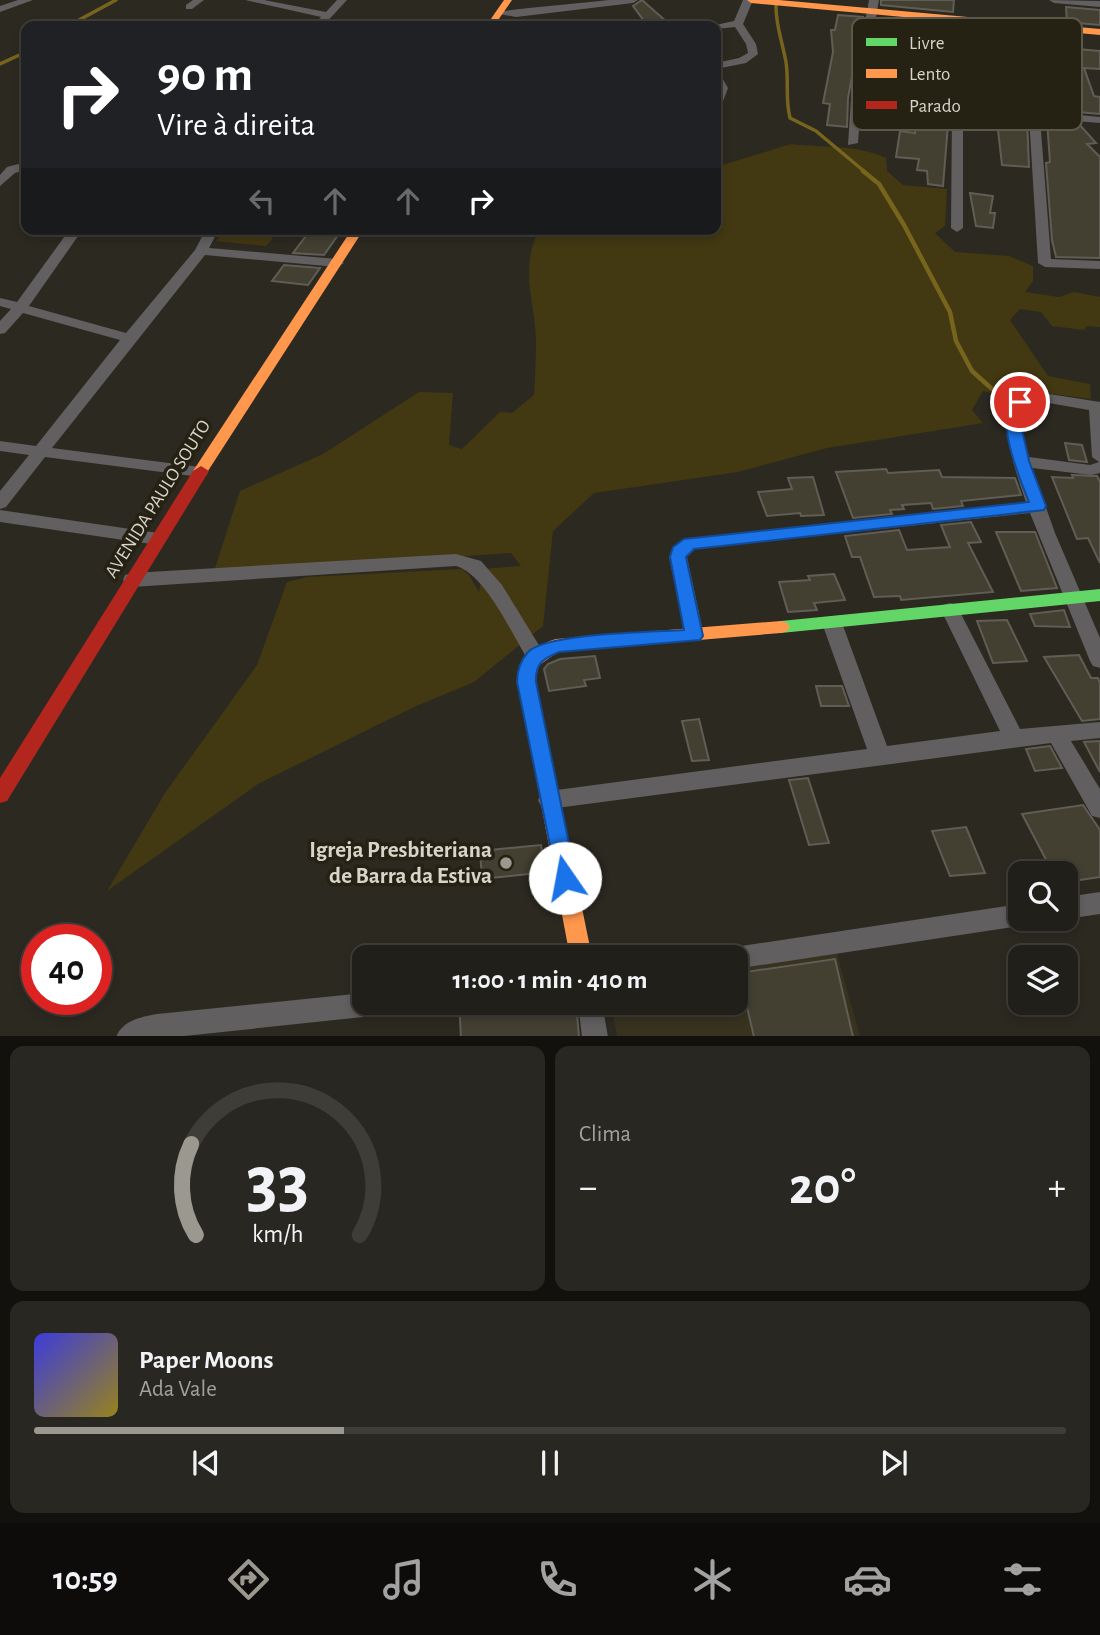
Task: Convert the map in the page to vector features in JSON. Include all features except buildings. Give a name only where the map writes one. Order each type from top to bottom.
[{"type":"street","points":[[0,9],[28,0]]},
{"type":"street","points":[[189,7],[199,0]]},
{"type":"street","points":[[250,0],[326,15]]},
{"type":"street","points":[[322,21],[342,0]]},
{"type":"street","points":[[504,16],[525,0]]},
{"type":"street","points":[[504,16],[633,0]]},
{"type":"street","points":[[738,24],[749,0],[873,6],[946,18]]},
{"type":"street","points":[[958,18],[961,0]]},
{"type":"street","points":[[1054,0],[1100,4]]},
{"type":"street","points":[[721,26],[738,24]]},
{"type":"street","points":[[721,65],[741,61],[753,54],[751,44],[738,24]]},
{"type":"street","points":[[1082,30],[1100,32]]},
{"type":"street","points":[[1082,118],[1100,120]]},
{"type":"street","points":[[852,143],[853,130]]},
{"type":"street","points":[[957,228],[959,130]]},
{"type":"street","points":[[1035,130],[1045,263],[1100,265]]},
{"type":"street","points":[[0,182],[11,170],[21,167]]},
{"type":"street","points":[[0,330],[21,307],[73,235]]},
{"type":"street","points":[[0,503],[201,251],[210,235]]},
{"type":"street","name":"AVENIDA PAULO SOUTO","points":[[0,795],[158,538],[354,235]]},
{"type":"street","points":[[201,251],[337,263]]},
{"type":"street","points":[[0,302],[129,338]]},
{"type":"street","points":[[1100,457],[1098,406],[1047,398],[1027,399],[1014,409],[1012,416],[1021,461],[1100,661]]},
{"type":"street","points":[[0,446],[200,472]]},
{"type":"street","points":[[1021,461],[1091,470],[1100,467]]},
{"type":"street","points":[[694,636],[678,557],[679,551],[690,543],[1038,506]]},
{"type":"street","points":[[0,516],[158,538]]},
{"type":"street","points":[[132,580],[456,560],[475,565],[495,590],[535,655]]},
{"type":"street","points":[[579,945],[527,682],[526,671],[535,655],[556,646],[694,636],[1100,595]]},
{"type":"street","points":[[950,610],[1013,738]]},
{"type":"street","points":[[832,622],[880,756]]},
{"type":"street","points":[[549,800],[1013,738],[1100,730]]},
{"type":"street","points":[[1058,735],[1100,809]]},
{"type":"street","points":[[1078,906],[1100,902]]},
{"type":"street","points":[[748,956],[1008,917]]},
{"type":"street","points":[[130,1036],[141,1028],[352,1006]]},
{"type":"street","points":[[592,1015],[595,1036]]},
{"type":"shaded area","points":[[791,144],[851,148],[886,158],[887,171],[903,185],[947,189],[945,226],[935,233],[955,252],[1009,256],[1033,266],[1033,281],[1025,292],[1059,297],[1074,292],[1100,297],[1100,327],[1087,326],[1084,330],[1052,326],[1041,312],[1020,309],[1010,320],[1048,376],[1090,384],[1091,399],[1031,391],[1012,399],[983,391],[972,410],[983,423],[827,448],[738,472],[594,493],[553,531],[543,626],[474,682],[414,707],[258,784],[107,891],[165,793],[257,665],[287,582],[308,577],[462,569],[479,592],[483,569],[521,566],[511,553],[213,574],[240,491],[323,454],[419,392],[453,393],[449,445],[462,449],[500,412],[512,413],[534,395],[536,341],[529,272],[537,235],[721,235],[721,165]]},
{"type":"shaded area","points":[[220,235],[275,235],[266,246],[216,241]]},
{"type":"shaded area","points":[[837,954],[860,1036],[617,1036],[613,1015],[748,1015],[748,965]]},
{"type":"waterway","points":[[77,21],[116,0]]},
{"type":"waterway","points":[[776,0],[786,62],[790,118],[816,131],[865,172]]},
{"type":"waterway","points":[[0,64],[21,54]]},
{"type":"waterway","points":[[863,171],[879,184],[904,225],[950,312],[956,341],[972,371],[992,389],[1018,391]]},
{"type":"traffic: fast","points":[[781,627],[1100,595]]},
{"type":"traffic: slow","points":[[493,21],[508,0]]},
{"type":"traffic: slow","points":[[751,0],[947,18]]},
{"type":"traffic: slow","points":[[1082,30],[1100,32]]},
{"type":"traffic: slow","points":[[201,471],[354,235]]},
{"type":"traffic: slow","points":[[579,945],[527,682],[531,663],[538,655],[556,646],[781,627]]},
{"type":"traffic: jam","points":[[0,795],[201,471]]},
{"type":"place","name":"Igreja Presbiteriana de Barra da Estiva","points":[[506,863]]},
{"type":"route","points":[[565,878],[527,682],[526,671],[535,655],[556,646],[694,636],[678,557],[679,551],[690,543],[1038,506],[1021,461],[1012,416],[1020,402]]}]
